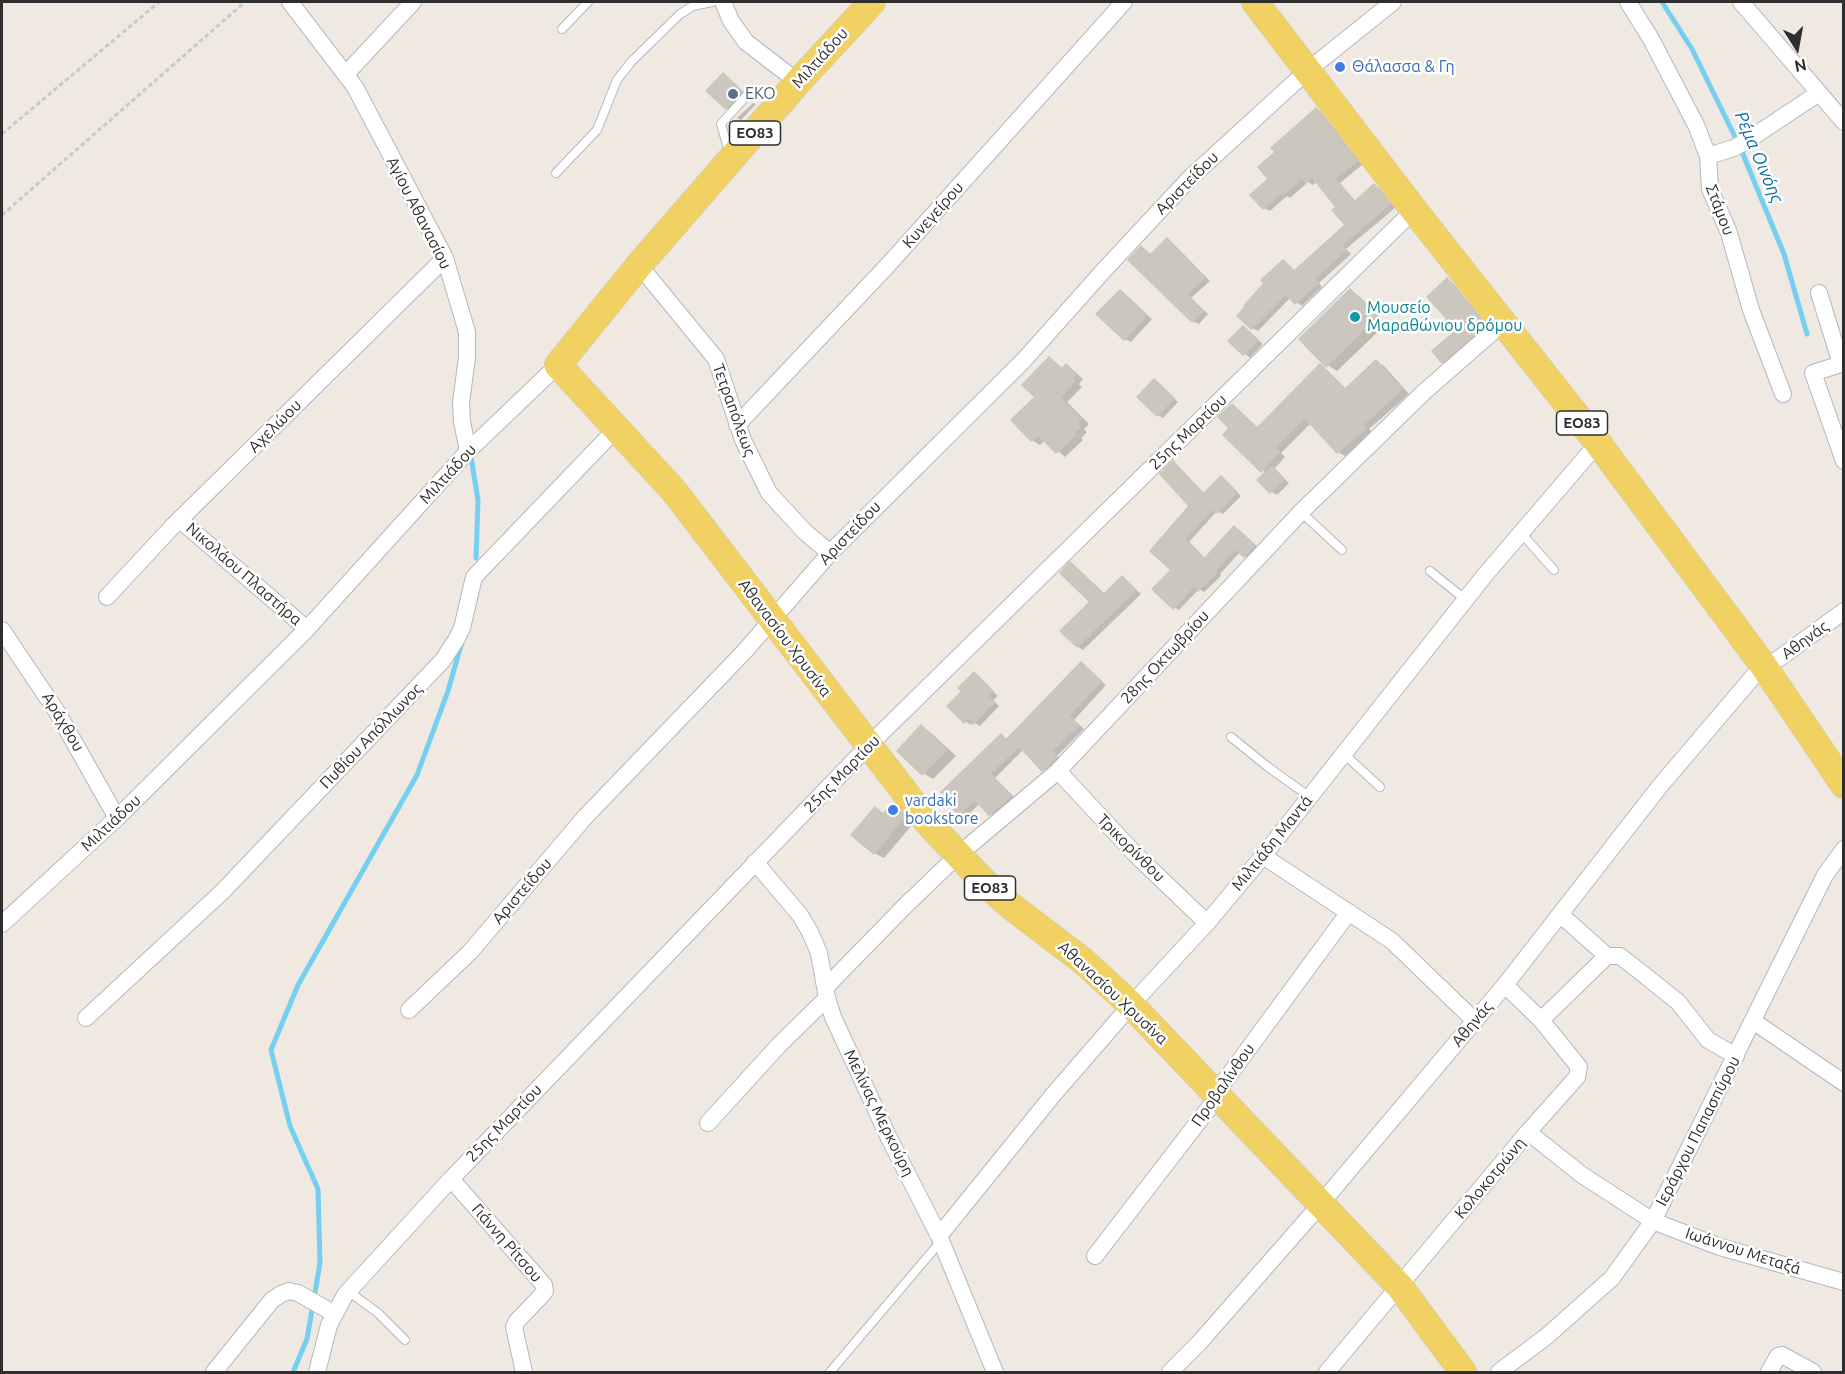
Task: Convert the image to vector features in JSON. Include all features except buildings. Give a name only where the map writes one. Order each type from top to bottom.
[{"type":"main road","name":"Μιλτιάδου","points":[[558,365],[639,265],[792,89],[872,2]]},
{"type":"main road","name":"ΕΟ83","points":[[1255,2],[1414,210],[1598,442],[1764,667],[1844,785]]},
{"type":"main road","name":"Αθανασίου Χρυσίνα","points":[[558,365],[674,491],[868,746],[957,856],[1012,907],[1068,949],[1131,1005],[1400,1287],[1463,1372]]},
{"type":"street","name":"Αγίου Αθανασίου","points":[[290,2],[355,87],[445,258],[467,332],[467,358],[461,402],[462,422],[468,451]]},
{"type":"street","points":[[346,74],[413,2]]},
{"type":"street","points":[[723,2],[731,21],[746,42],[792,89]]},
{"type":"street","name":"Κυνεγείρου","points":[[737,425],[888,265],[1124,2]]},
{"type":"street","points":[[1307,71],[1393,2]]},
{"type":"street","name":"Στάμου","points":[[1628,2],[1651,39],[1696,125],[1708,156],[1710,189],[1730,233],[1751,310],[1783,394]]},
{"type":"street","points":[[1741,2],[1844,122]]},
{"type":"street","name":"Αριστείδου","points":[[409,1010],[470,952],[586,816],[744,652],[830,553],[1024,360],[1190,178],[1307,71]]},
{"type":"street","points":[[1708,156],[1734,148],[1819,93]]},
{"type":"street","name":"25ης Μαρτίου","points":[[317,1372],[333,1313],[348,1292],[451,1179],[868,746],[1414,210]]},
{"type":"street","name":"Αχελώου","points":[[107,597],[180,520],[445,258]]},
{"type":"street","name":"Τετραπόλεως","points":[[639,265],[716,359],[737,425],[769,493],[805,532],[830,553]]},
{"type":"street","points":[[1820,293],[1842,364],[1813,373],[1844,461]]},
{"type":"street","name":"28ης Οκτωβρίου","points":[[708,1123],[905,906],[957,856],[1058,771],[1301,513],[1424,392],[1503,323]]},
{"type":"street","name":"Μιλτιάδου","points":[[2,923],[117,818],[307,629],[468,451],[558,365]]},
{"type":"street","name":"Πυθίου Απόλλωνος","points":[[86,1018],[222,892],[443,660],[462,628],[474,577],[617,428]]},
{"type":"street","name":"Μιλτιάδη Μαντά","points":[[940,1238],[1053,1095],[1263,856],[1466,600],[1598,442]]},
{"type":"street","name":"Νικολάου Πλαστήρα","points":[[180,520],[307,629]]},
{"type":"street","name":"Αθηνάς","points":[[1170,1372],[1199,1343],[1320,1204],[1475,1021],[1561,915],[1660,786],[1764,667],[1844,611]]},
{"type":"street","name":"Αράχθου","points":[[2,630],[57,712],[117,818]]},
{"type":"street","name":"Τρικορίνθου","points":[[1058,771],[1136,855],[1207,922]]},
{"type":"street","name":"Ιεράρχου Παπασπύρου","points":[[1499,1372],[1547,1336],[1612,1278],[1653,1221],[1825,875],[1844,849]]},
{"type":"street","points":[[1263,856],[1392,941],[1475,1021]]},
{"type":"street","name":"Μελίνας Μερκούρη","points":[[755,862],[800,915],[810,932],[819,953],[833,1017],[889,1138],[940,1238],[992,1370]]},
{"type":"street","name":"Προβαλίνθου","points":[[1095,1256],[1217,1095],[1224,1082],[1349,912]]},
{"type":"street","points":[[1561,915],[1607,956],[1620,956],[1678,1002],[1708,1040],[1736,1056]]},
{"type":"street","points":[[1541,1020],[1607,956]]},
{"type":"street","name":"Κολοκοτρώνη","points":[[1327,1372],[1528,1132],[1577,1077],[1579,1067],[1541,1020],[1505,985]]},
{"type":"street","points":[[1753,1021],[1844,1083]]},
{"type":"street","name":"Ιωάννου Μεταξά","points":[[1528,1132],[1582,1175],[1653,1221],[1719,1247],[1844,1282]]},
{"type":"street","name":"Γιάννη Ρίτσου","points":[[451,1179],[544,1285],[545,1291],[514,1327],[524,1372]]},
{"type":"street","points":[[214,1372],[272,1300],[281,1294],[289,1291],[298,1293],[333,1313]]},
{"type":"street","points":[[1769,1372],[1778,1356],[1782,1355],[1813,1372]]},
{"type":"lane","points":[[562,28],[588,2]]},
{"type":"lane","points":[[556,173],[597,130],[617,80],[631,62],[680,14],[693,6],[712,2]]},
{"type":"lane","points":[[1301,513],[1342,550]]},
{"type":"lane","points":[[1521,533],[1554,570]]},
{"type":"lane","points":[[1430,571],[1466,600]]},
{"type":"lane","points":[[1231,737],[1268,767],[1310,796]]},
{"type":"lane","points":[[1344,754],[1380,787]]},
{"type":"lane","points":[[830,1372],[940,1238]]},
{"type":"lane","points":[[348,1292],[378,1313],[405,1340]]},
{"type":"path","points":[[2,134],[159,2]]},
{"type":"path","points":[[2,215],[245,2]]},
{"type":"waterway","name":"Ρέμα Οινόης","points":[[1662,2],[1692,49],[1740,147],[1784,254],[1807,334]]},
{"type":"waterway","points":[[471,457],[478,500],[476,558]]},
{"type":"waterway","points":[[293,1372],[307,1339],[320,1263],[318,1189],[290,1126],[271,1050],[298,985],[417,775],[448,691],[461,645]]},
{"type":"place","name":"Θάλασσα & Γη","points":[[1340,67]]},
{"type":"place","name":"EKO","points":[[733,94]]},
{"type":"place","name":"Μουσείο Μαραθώνιου δρόμου","points":[[1355,317]]},
{"type":"place","name":"vardaki bookstore","points":[[893,810]]}]
